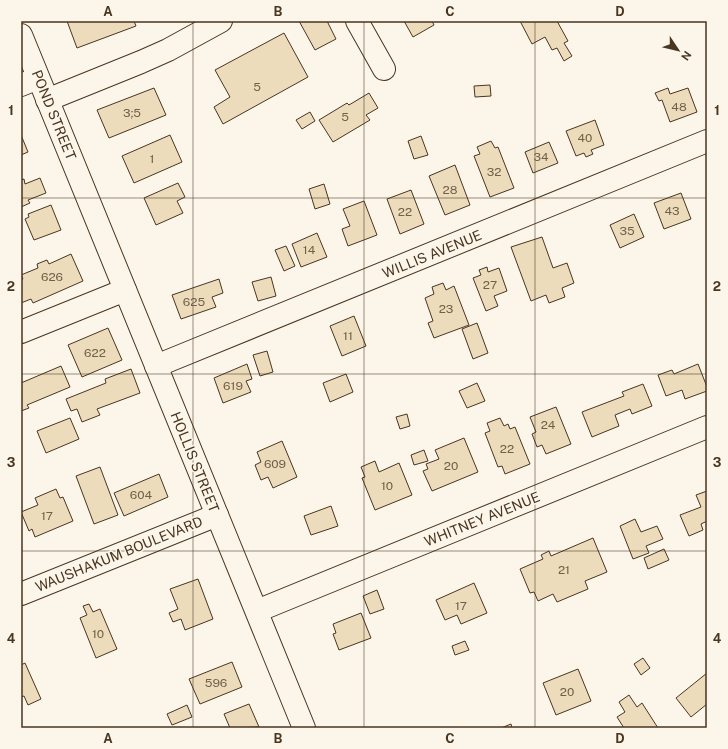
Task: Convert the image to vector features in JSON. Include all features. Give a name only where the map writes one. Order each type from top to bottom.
[{"type":"street","points":[[47,100],[168,50],[221,21]]},
{"type":"street","points":[[356,21],[384,68]]},
{"type":"street","name":"POND STREET","points":[[21,35],[30,82],[47,100],[86,195]]},
{"type":"street","name":"WILLIS AVENUE","points":[[156,366],[707,141]]},
{"type":"street","name":"HOLLIS STREET","points":[[86,195],[304,728]]},
{"type":"street","points":[[21,332],[125,290]]},
{"type":"street","name":"WHITNEY AVENUE","points":[[256,611],[707,427]]},
{"type":"street","name":"WAUSHAKUM BOULEVARD","points":[[21,594],[217,515]]},
{"type":"building","points":[[67,21],[134,21],[136,26],[77,48]]},
{"type":"building","points":[[299,21],[327,21],[336,39],[315,50]]},
{"type":"building","points":[[404,21],[432,21],[434,25],[413,37]]},
{"type":"building","points":[[520,21],[557,21],[568,41],[564,43],[572,56],[564,61],[557,48],[552,50],[545,37],[532,44]]},
{"type":"building","points":[[284,33],[308,77],[223,124],[214,107],[230,97],[215,70]]},
{"type":"building","points":[[490,85],[491,96],[475,97],[474,86]]},
{"type":"building","points":[[154,88],[166,115],[109,138],[97,110]]},
{"type":"building","points":[[668,88],[670,94],[688,88],[697,112],[670,122],[662,100],[659,101],[655,93]]},
{"type":"building","points":[[369,93],[378,108],[366,115],[370,120],[333,142],[319,120],[347,103],[349,105]]},
{"type":"building","points":[[310,112],[315,121],[302,129],[296,120]]},
{"type":"building","points":[[595,120],[604,145],[591,150],[593,154],[586,157],[584,153],[576,156],[566,131]]},
{"type":"building","points":[[21,135],[28,152],[21,155]]},
{"type":"building","points":[[170,135],[182,162],[134,183],[122,156]]},
{"type":"building","points":[[421,136],[428,155],[414,159],[408,141]]},
{"type":"building","points":[[491,141],[495,148],[498,147],[514,188],[490,197],[474,156],[480,154],[477,147]]},
{"type":"building","points":[[549,142],[558,163],[533,173],[525,152]]},
{"type":"building","points":[[455,165],[470,205],[445,215],[429,176]]},
{"type":"building","points":[[40,178],[46,193],[28,200],[30,203],[21,207],[21,180],[24,179],[25,184]]},
{"type":"building","points":[[178,183],[185,197],[177,201],[183,213],[156,225],[144,198]]},
{"type":"building","points":[[324,184],[330,204],[315,209],[309,189]]},
{"type":"building","points":[[411,190],[424,224],[400,234],[387,199]]},
{"type":"building","points":[[681,193],[691,219],[664,229],[654,203]]},
{"type":"building","points":[[364,201],[377,235],[348,246],[342,229],[350,226],[343,209]]},
{"type":"building","points":[[51,205],[61,230],[34,240],[25,219],[29,217],[28,214]]},
{"type":"building","points":[[634,214],[644,237],[620,248],[610,225]]},
{"type":"building","points":[[317,233],[327,257],[301,267],[292,244]]},
{"type":"building","points":[[542,237],[553,268],[567,263],[574,283],[562,288],[565,297],[549,303],[546,295],[531,301],[511,247]]},
{"type":"building","points":[[286,246],[295,266],[284,271],[275,250]]},
{"type":"building","points":[[71,254],[83,281],[33,303],[31,299],[21,303],[21,279],[23,279],[21,275],[38,268],[37,264],[47,260],[49,264]]},
{"type":"building","points":[[487,267],[488,272],[499,268],[507,291],[494,296],[498,306],[486,311],[473,278],[481,275],[479,270]]},
{"type":"building","points":[[271,277],[276,296],[258,301],[252,282]]},
{"type":"building","points":[[219,279],[223,293],[212,297],[216,307],[181,319],[172,295]]},
{"type":"building","points":[[443,283],[446,290],[454,286],[469,325],[434,338],[428,323],[433,321],[425,298],[434,294],[432,287]]},
{"type":"building","points":[[354,316],[366,346],[342,356],[330,326]]},
{"type":"building","points":[[477,323],[488,353],[473,359],[462,329]]},
{"type":"building","points":[[108,328],[122,360],[82,377],[68,345]]},
{"type":"building","points":[[267,351],[273,372],[260,376],[253,355]]},
{"type":"building","points":[[247,364],[252,379],[246,381],[251,392],[223,403],[214,378]]},
{"type":"building","points":[[698,364],[707,387],[707,391],[685,399],[682,390],[666,396],[658,375],[672,370],[674,374]]},
{"type":"building","points":[[61,366],[70,387],[27,405],[29,408],[21,411],[21,383]]},
{"type":"building","points":[[131,369],[140,393],[97,409],[100,415],[82,422],[77,409],[71,411],[66,399],[106,383],[105,379]]},
{"type":"building","points":[[346,374],[353,392],[330,402],[323,383]]},
{"type":"building","points":[[477,383],[485,401],[467,408],[459,391]]},
{"type":"building","points":[[643,384],[652,406],[632,414],[630,409],[615,415],[619,426],[592,437],[582,412],[624,396],[622,392]]},
{"type":"building","points":[[556,407],[571,444],[546,454],[542,445],[537,447],[532,434],[536,432],[530,417]]},
{"type":"building","points":[[407,414],[410,426],[400,429],[396,417]]},
{"type":"building","points":[[70,418],[79,439],[46,453],[37,431]]},
{"type":"building","points":[[500,418],[504,426],[508,424],[510,429],[515,427],[530,464],[505,474],[502,466],[498,467],[485,433],[490,431],[487,423]]},
{"type":"building","points":[[464,438],[478,472],[432,491],[423,471],[428,469],[426,464],[439,459],[435,450]]},
{"type":"building","points":[[282,441],[297,477],[273,488],[268,477],[261,480],[255,465],[261,462],[257,452]]},
{"type":"building","points":[[424,450],[428,461],[414,465],[411,455]]},
{"type":"building","points":[[375,461],[379,472],[399,463],[412,495],[375,510],[362,478],[365,477],[361,467]]},
{"type":"building","points":[[100,467],[118,515],[94,524],[76,476]]},
{"type":"building","points":[[159,474],[168,497],[124,516],[114,493]]},
{"type":"building","points":[[56,489],[60,498],[63,497],[73,521],[35,537],[32,529],[29,531],[21,512],[38,505],[35,498]]},
{"type":"building","points":[[707,491],[707,521],[701,524],[703,530],[689,536],[680,515],[701,507],[696,495]]},
{"type":"building","points":[[331,506],[338,526],[311,535],[304,516]]},
{"type":"building","points":[[635,519],[641,532],[657,526],[663,539],[646,546],[649,553],[633,559],[620,526]]},
{"type":"building","points":[[593,538],[607,572],[585,581],[588,589],[557,602],[553,594],[538,601],[534,592],[530,593],[520,569],[543,559],[541,555],[549,551],[551,556]]},
{"type":"building","points":[[664,549],[669,560],[648,569],[644,558]]},
{"type":"building","points":[[198,579],[213,619],[185,630],[181,619],[173,622],[169,613],[178,609],[170,589]]},
{"type":"building","points":[[474,583],[487,613],[461,624],[457,615],[445,620],[436,600]]},
{"type":"building","points":[[377,590],[384,609],[370,614],[363,596]]},
{"type":"building","points":[[89,604],[93,612],[100,609],[117,649],[96,658],[80,618],[87,615],[83,606]]},
{"type":"building","points":[[361,613],[371,638],[339,650],[333,634],[336,633],[333,624]]},
{"type":"building","points":[[465,641],[469,650],[455,655],[452,646]]},
{"type":"building","points":[[643,658],[650,668],[641,675],[634,664]]},
{"type":"building","points":[[232,662],[242,687],[200,704],[189,679]]},
{"type":"building","points":[[25,663],[41,699],[28,705],[24,696],[21,697],[21,665]]},
{"type":"building","points":[[578,669],[591,701],[556,715],[543,683]]},
{"type":"building","points":[[707,673],[707,704],[691,717],[676,698]]},
{"type":"building","points":[[629,695],[637,707],[642,703],[658,728],[624,728],[617,717],[625,712],[619,702]]},
{"type":"building","points":[[249,704],[259,727],[230,728],[224,714]]},
{"type":"building","points":[[187,705],[192,717],[172,725],[167,714]]},
{"type":"building","points":[[511,724],[512,728],[501,728]]}]
